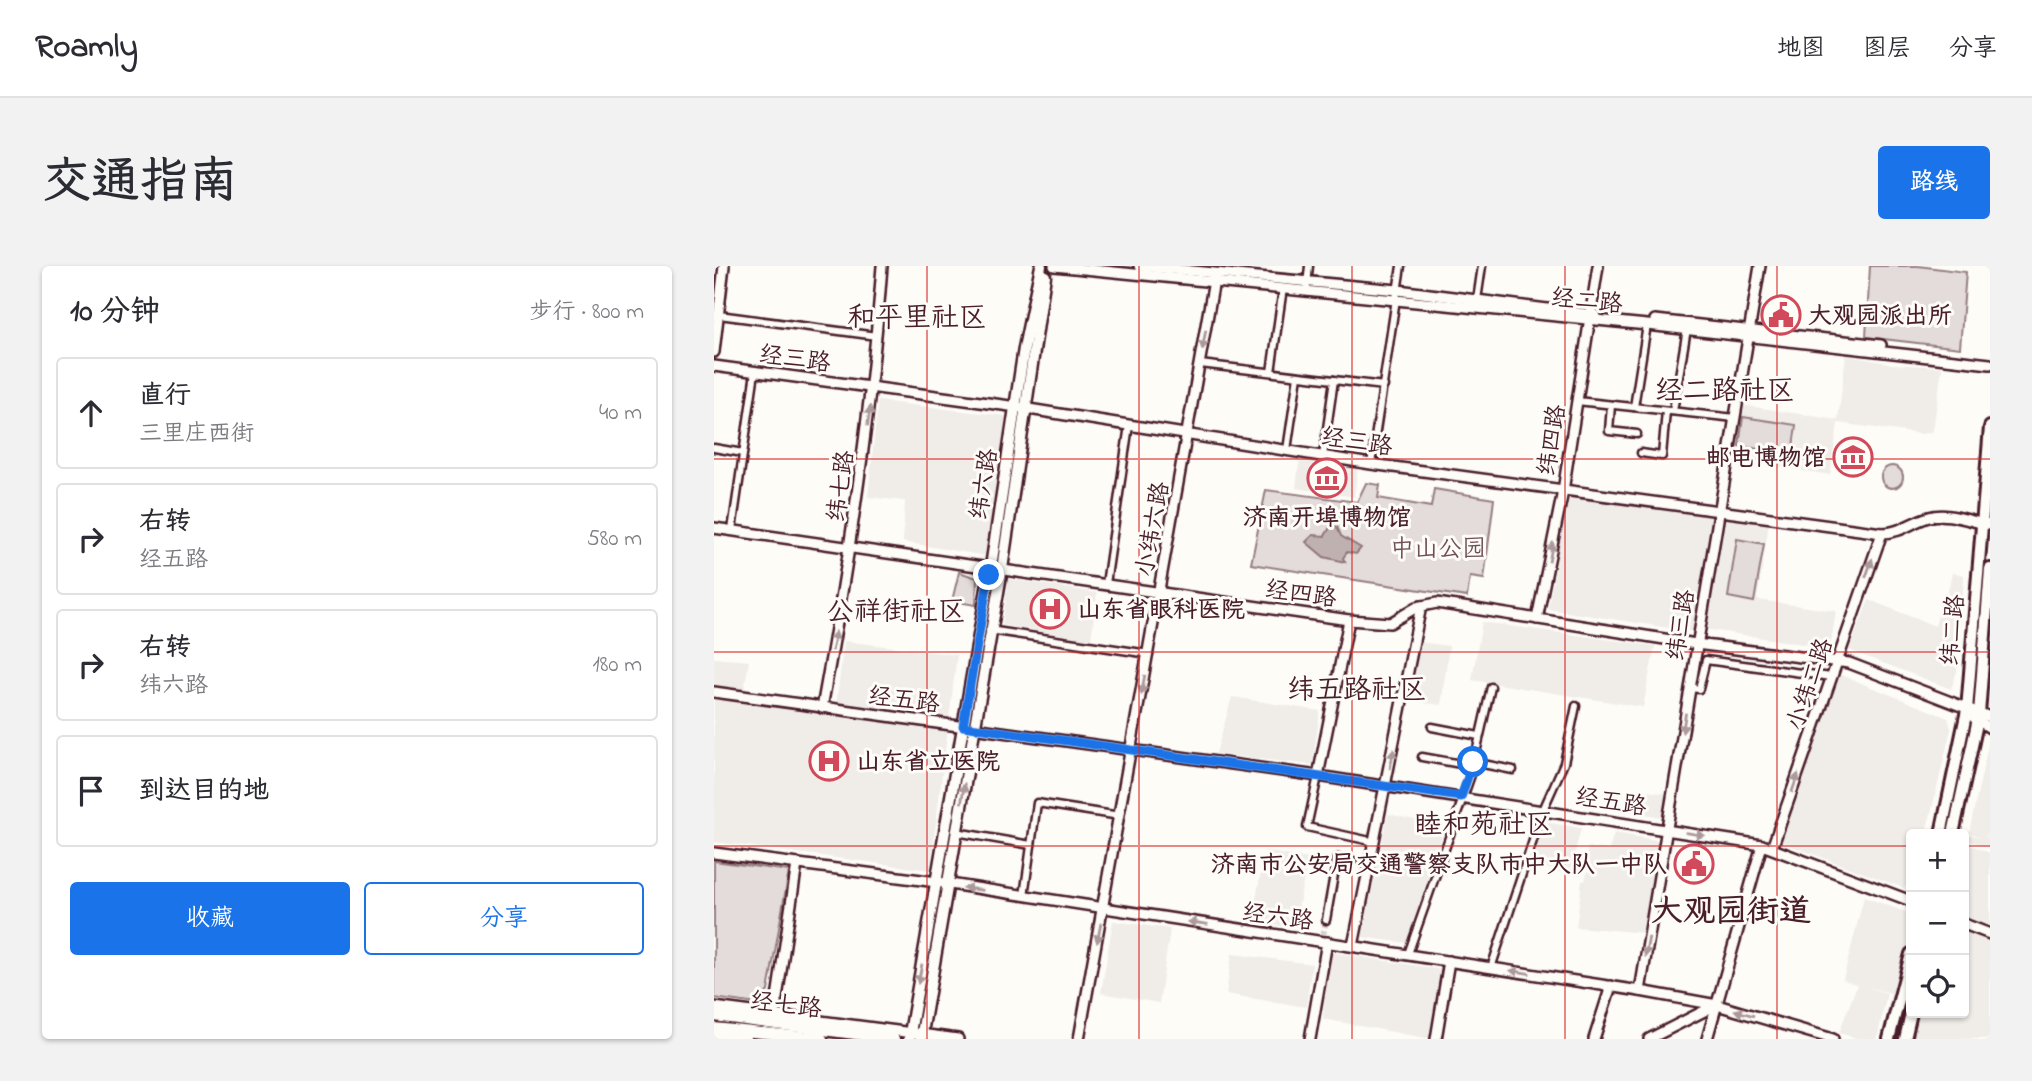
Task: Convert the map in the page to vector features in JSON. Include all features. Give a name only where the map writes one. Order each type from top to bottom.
[{"type":"highway","name":"纬二路","points":[[1942,829],[1966,713],[1986,524],[1990,427]]},
{"type":"highway","name":"纬二路","points":[[1954,829],[1982,717],[1990,569]]},
{"type":"highway","points":[[1889,1039],[1911,955]]},
{"type":"highway","points":[[1905,1039],[1910,1018]]},
{"type":"main road","name":"纬六路","points":[[909,1037],[937,882],[1002,569],[1024,348],[1041,266]]},
{"type":"main road","name":"纬六路","points":[[922,1037],[956,832],[990,568],[1047,266]]},
{"type":"main road","name":"经七路","points":[[714,1016],[774,1019],[894,1039]]},
{"type":"main road","name":"经七路","points":[[714,1028],[768,1037],[822,1039]]},
{"type":"street","points":[[714,352],[724,266]]},
{"type":"street","name":"纬七路","points":[[822,708],[851,549],[873,388],[882,266]]},
{"type":"street","name":"经二路","points":[[1054,266],[1215,277],[1397,295],[1751,332],[1990,361]]},
{"type":"street","name":"经二路","points":[[1139,266],[1283,288],[1306,286]]},
{"type":"street","points":[[1306,286],[1309,266]]},
{"type":"street","points":[[1371,464],[1401,266]]},
{"type":"street","points":[[1477,300],[1482,266]]},
{"type":"street","name":"纬四路","points":[[1537,619],[1563,491],[1598,266]]},
{"type":"street","name":"纬三路","points":[[1640,991],[1760,266]]},
{"type":"street","name":"小纬六路","points":[[1079,1039],[1215,277]]},
{"type":"street","points":[[1271,372],[1283,288]]},
{"type":"street","name":"经二路","points":[[1397,295],[1477,300],[1687,330],[1751,332]]},
{"type":"street","points":[[719,315],[877,336]]},
{"type":"street","points":[[1634,407],[1647,325]]},
{"type":"street","points":[[1641,453],[1662,456],[1687,330]]},
{"type":"street","points":[[1200,364],[1384,386]]},
{"type":"street","name":"经三路","points":[[714,366],[1188,433],[1371,464],[1882,533],[1896,533],[1929,516],[1949,515],[1986,524]]},
{"type":"street","points":[[732,530],[755,372]]},
{"type":"street","points":[[1287,450],[1298,376]]},
{"type":"street","points":[[1323,456],[1334,380]]},
{"type":"street","points":[[1577,401],[1735,418]]},
{"type":"street","points":[[1611,405],[1609,430],[1637,434]]},
{"type":"street","points":[[1106,583],[1129,425]]},
{"type":"street","points":[[714,448],[743,453]]},
{"type":"street","name":"经四路","points":[[714,528],[1349,620],[1390,622],[1421,606],[1437,604],[1696,644],[1837,661],[1982,717],[1990,728]]},
{"type":"street","name":"小纬二路","points":[[1707,1039],[1767,846],[1882,533]]},
{"type":"street","points":[[1353,946],[1367,864],[1375,842],[1387,786],[1421,606]]},
{"type":"street","points":[[1349,620],[1307,827],[1375,842]]},
{"type":"street","points":[[989,631],[1149,654]]},
{"type":"street","points":[[1689,688],[1699,689],[1706,660],[1831,677]]},
{"type":"street","points":[[1408,954],[1473,764],[1490,687]]},
{"type":"street","name":"经五路","points":[[714,692],[1387,786],[1767,846],[1906,899]]},
{"type":"street","points":[[1491,968],[1544,810],[1564,763],[1576,706]]},
{"type":"street","points":[[1432,727],[1479,736]]},
{"type":"street","points":[[1422,757],[1513,770]]},
{"type":"street","points":[[1024,896],[1037,803],[1120,816]]},
{"type":"street","points":[[956,832],[1031,845]]},
{"type":"street","name":"经六路","points":[[714,853],[937,882],[1611,986],[1717,1005],[1815,1037],[1833,1039]]},
{"type":"street","points":[[1326,920],[1337,858],[1353,861]]},
{"type":"street","points":[[774,1019],[797,864]]},
{"type":"street","points":[[1969,927],[1990,934]]},
{"type":"street","points":[[1310,1039],[1324,940]]},
{"type":"street","points":[[1436,1039],[1449,961]]},
{"type":"street","points":[[1594,1039],[1611,986]]},
{"type":"street","points":[[1649,1039],[1717,1005]]},
{"type":"street","points":[[714,1007],[774,1019],[909,1037],[958,1039]]},
{"type":"street","points":[[714,1035],[746,1039]]},
{"type":"shaded area","points":[[1846,355],[1892,364],[1942,367],[1933,431],[1922,434],[1838,423],[1830,475],[1732,459],[1741,405],[1838,420]]},
{"type":"shaded area","points":[[878,401],[1006,416],[987,556],[903,542],[905,501],[868,497]]},
{"type":"shaded area","name":"济南开埠博物馆","points":[[1300,457],[1358,466],[1354,497],[1296,488]]},
{"type":"shaded area","points":[[1568,496],[1714,517],[1695,632],[1548,609]]},
{"type":"shaded area","points":[[1723,517],[1769,523],[1757,600],[1836,611],[1830,648],[1704,629]]},
{"type":"shaded area","points":[[1332,524],[1337,527],[1341,536],[1361,548],[1356,554],[1347,552],[1343,558],[1345,562],[1324,557],[1306,542],[1313,535],[1325,536]]},
{"type":"shaded area","points":[[1952,573],[1964,575],[1957,671],[1951,689],[1849,650],[1869,600],[1935,626],[1939,611],[1944,611]]},
{"type":"shaded area","name":"山东省眼科医院","points":[[1009,579],[1097,593],[1091,640],[1002,625]]},
{"type":"shaded area","points":[[1482,622],[1655,646],[1643,707],[1472,680]]},
{"type":"shaded area","name":"山东省立医院","points":[[844,641],[957,655],[930,870],[714,842],[714,658],[749,661],[742,703],[835,715]]},
{"type":"shaded area","points":[[1419,642],[1449,646],[1441,705],[1411,701]]},
{"type":"shaded area","points":[[1836,673],[1948,718],[1951,729],[1926,829],[1906,829],[1906,887],[1778,841]]},
{"type":"shaded area","points":[[1232,697],[1320,711],[1312,765],[1216,754]]},
{"type":"shaded area","points":[[1990,736],[1990,826],[1985,839],[1990,832],[1990,849],[1969,841],[1969,835],[1981,837],[1969,833]]},
{"type":"shaded area","points":[[1640,790],[1667,794],[1663,817],[1637,813]]},
{"type":"shaded area","points":[[1388,814],[1445,827],[1406,943],[1362,937]]},
{"type":"shaded area","points":[[1543,822],[1581,828],[1569,875],[1530,863]]},
{"type":"shaded area","points":[[1614,833],[1661,841],[1646,933],[1576,927],[1582,881],[1585,881],[1590,861],[1586,858],[1588,847],[1609,850]]},
{"type":"shaded area","points":[[1969,844],[1990,853],[1990,1039],[1881,1039],[1891,993],[1863,986],[1887,993],[1877,1039],[1859,1039],[1839,1033],[1857,985],[1843,980],[1864,897],[1906,912],[1906,1018],[1969,1018]]},
{"type":"shaded area","points":[[1265,851],[1308,859],[1294,928],[1252,921]]},
{"type":"shaded area","points":[[1113,921],[1170,929],[1159,1003],[1101,993]]},
{"type":"shaded area","points":[[1330,952],[1443,970],[1431,1039],[1323,1019]]},
{"type":"shaded area","points":[[1232,954],[1312,964],[1306,1007],[1226,994]]},
{"type":"green space","points":[[1870,266],[1918,266],[1966,272],[1960,348],[1866,337]]},
{"type":"green space","points":[[1743,417],[1796,425],[1792,454],[1739,446]]},
{"type":"green space","points":[[1888,466],[1896,466],[1903,473],[1903,481],[1896,488],[1888,488],[1881,481],[1881,473]]},
{"type":"green space","name":"中山公园","points":[[1366,483],[1380,485],[1378,498],[1431,507],[1434,489],[1494,499],[1484,579],[1470,577],[1467,597],[1251,564],[1266,490],[1357,502]]},
{"type":"green space","points":[[1737,539],[1764,544],[1754,602],[1728,597]]},
{"type":"green space","points":[[959,572],[977,578],[976,605],[952,601]]},
{"type":"green space","points":[[714,861],[789,871],[768,991],[757,1004],[714,998]]},
{"type":"tunnel","points":[[1353,861],[1363,863]]},
{"type":"tunnel","points":[[1323,936],[1326,920]]},
{"type":"place","name":"大观园派出所","points":[[1781,315]]},
{"type":"place","name":"邮电博物馆","points":[[1853,457]]},
{"type":"place","name":"济南开埠博物馆","points":[[1327,478]]},
{"type":"place","name":"山东省眼科医院","points":[[1050,609]]},
{"type":"place","name":"山东省立医院","points":[[829,761]]},
{"type":"place","name":"济南市公安局交通警察支队市中大队一中队","points":[[1694,864]]},
{"type":"district","name":"和平里社区","points":[[917,316]]},
{"type":"district","name":"经二路社区","points":[[1725,389]]},
{"type":"district","name":"公祥街社区","points":[[896,610]]},
{"type":"district","name":"纬五路社区","points":[[1357,688]]},
{"type":"district","name":"睦和苑社区","points":[[1484,823]]},
{"type":"district","name":"大观园街道","points":[[1731,910]]},
{"type":"route","points":[[989,575],[963,726],[1461,797],[1471,775],[1473,762]]}]
